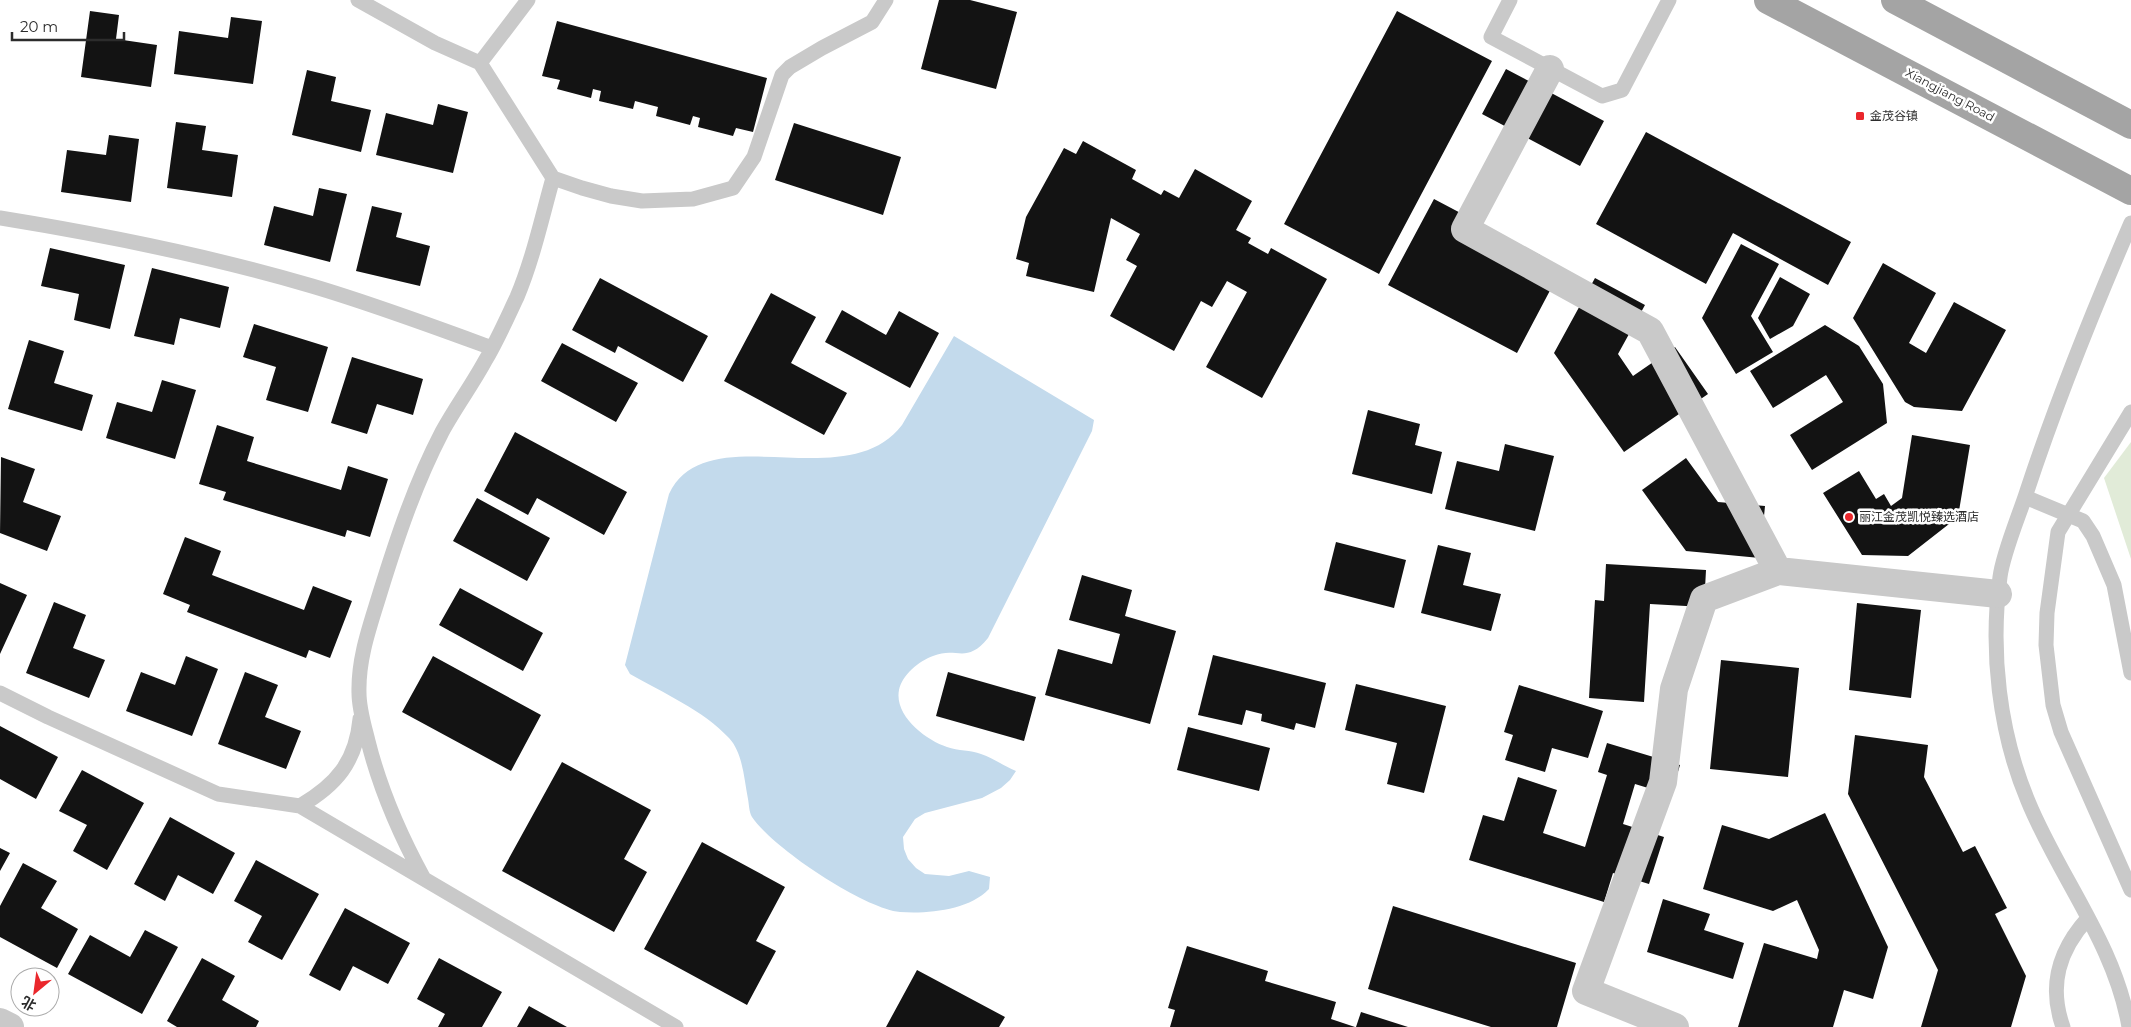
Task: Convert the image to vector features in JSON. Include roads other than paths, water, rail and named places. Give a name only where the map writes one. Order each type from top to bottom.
[{"type":"main road","name":"Xiangjiang Road","points":[[1768,0],[2131,191]]},
{"type":"main road","points":[[1895,0],[2131,125]]},
{"type":"street","points":[[1550,69],[1465,229],[1650,331],[1778,571]]},
{"type":"street","points":[[1676,1027],[1586,991],[1663,782],[1674,689],[1704,599],[1778,571],[1998,594]]},
{"type":"street","points":[[0,1022],[10,1027]]},
{"type":"lane","points":[[358,0],[435,43],[480,63],[554,178],[604,194],[642,201],[694,199],[733,188],[754,157],[782,75],[790,67],[822,48],[872,22],[886,0]]},
{"type":"lane","points":[[480,63],[528,0]]},
{"type":"lane","points":[[1510,0],[1491,37],[1602,96],[1622,90],[1669,0]]},
{"type":"lane","points":[[300,806],[320,794],[342,771],[350,758],[358,735],[361,711],[360,668],[364,644],[403,520],[421,475],[443,431],[492,348],[517,296],[529,263],[554,178]]},
{"type":"lane","points":[[0,218],[138,243],[220,261],[402,315],[492,348]]},
{"type":"lane","points":[[2130,1027],[2119,986],[2106,952],[2028,801],[2015,763],[2005,723],[1998,683],[1996,647],[2000,574],[2046,435],[2091,315],[2131,223]]},
{"type":"lane","points":[[2131,412],[2058,532],[2046,645],[2053,704],[2061,732],[2071,759],[2125,865],[2131,890]]},
{"type":"lane","points":[[2025,497],[2083,521],[2104,559],[2114,585],[2131,673]]},
{"type":"lane","points":[[0,693],[48,717],[218,794],[300,806],[676,1027]]},
{"type":"lane","points":[[361,711],[374,768],[387,804],[423,878]]},
{"type":"lane","points":[[2063,1027],[2059,1016],[2056,992],[2058,968],[2065,950],[2075,933],[2088,918]]},
{"type":"water","points":[[954,336],[1094,420],[1092,431],[988,638],[974,651],[967,653],[941,653],[928,658],[912,669],[901,684],[899,700],[901,709],[906,718],[921,733],[939,744],[981,754],[1016,771],[1001,788],[982,798],[925,813],[915,819],[903,837],[904,849],[908,859],[925,874],[949,876],[969,871],[990,877],[989,889],[971,902],[960,906],[936,911],[900,912],[864,900],[820,875],[798,860],[763,830],[751,815],[740,759],[734,744],[729,738],[695,710],[630,674],[625,665],[669,494],[688,471],[714,460],[745,457],[814,458],[847,455],[877,446],[902,425]]},
{"type":"place","name":"金茂谷镇","points":[[1860,116]]},
{"type":"place","name":"丽江金茂凯悦臻选酒店","points":[[1849,517]]}]
